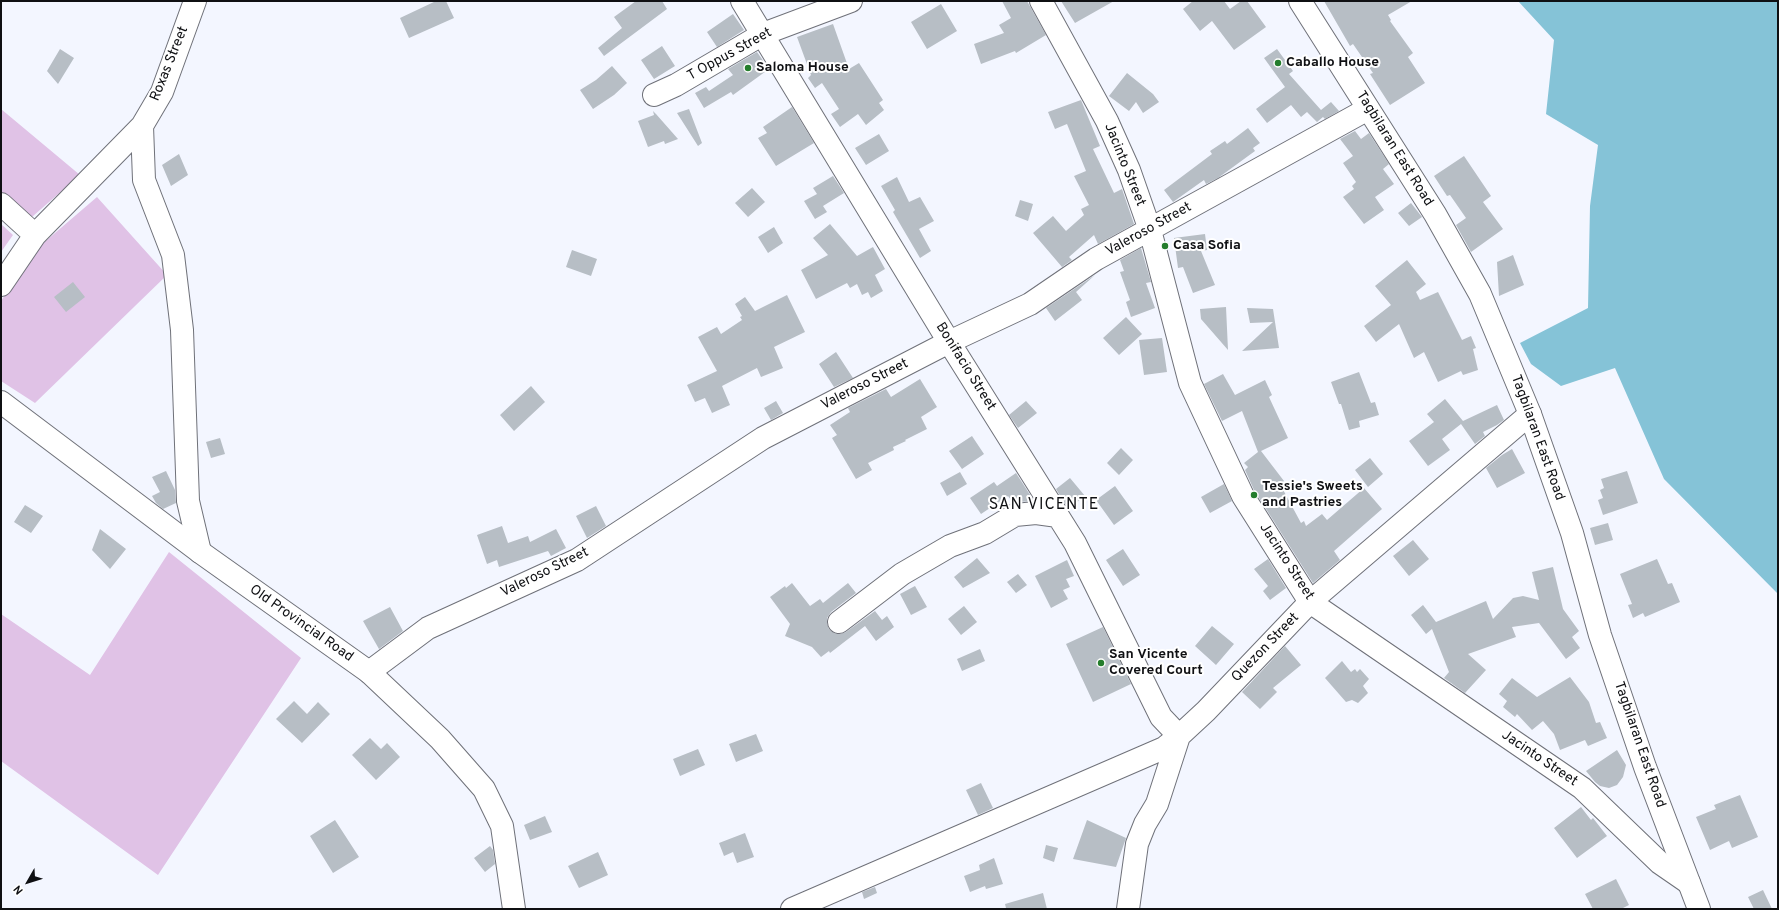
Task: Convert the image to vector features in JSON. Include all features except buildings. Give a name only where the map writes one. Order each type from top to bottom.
[{"type":"street","name":"Roxas Street","points":[[1,285],[35,235],[145,120],[162,92],[195,1]]},
{"type":"street","name":"Bonifacio Street","points":[[742,1],[948,342],[1075,543],[1161,717],[1179,736]]},
{"type":"street","name":"T Oppus Street","points":[[654,95],[676,85],[763,34],[851,1]]},
{"type":"street","name":"Jacinto Street","points":[[1041,1],[1107,121],[1129,170],[1150,230],[1190,384],[1243,496],[1310,602],[1582,788],[1660,863],[1689,883]]},
{"type":"street","name":"Tagbilaran East Road","points":[[1300,1],[1435,214],[1480,294],[1530,414],[1572,533],[1600,635],[1633,730],[1699,909]]},
{"type":"street","name":"Valeroso Street","points":[[369,672],[428,628],[577,560],[763,438],[948,342],[1030,304],[1096,259],[1368,108]]},
{"type":"street","points":[[145,120],[144,180],[173,255],[182,330],[188,501],[200,552]]},
{"type":"street","points":[[1,204],[35,235]]},
{"type":"street","name":"Old Provincial Road","points":[[1,402],[200,552],[369,672],[440,739],[484,789],[502,826],[514,909]]},
{"type":"street","name":"Quezon Street","points":[[1128,909],[1137,844],[1145,824],[1157,804],[1179,736],[1206,711],[1310,602],[1530,414]]},
{"type":"street","points":[[839,622],[902,574],[950,546],[985,533],[1015,515],[1036,513],[1058,516]]},
{"type":"street","points":[[792,909],[1164,748],[1179,736]]},
{"type":"shaded area","points":[[1,109],[80,175],[17,230],[1,216]]},
{"type":"shaded area","points":[[97,197],[167,275],[35,403],[1,381],[1,301],[34,251]]},
{"type":"shaded area","points":[[1,224],[13,235],[1,252]]},
{"type":"shaded area","points":[[169,552],[301,658],[158,875],[1,761],[1,614],[90,675]]},
{"type":"water","points":[[1518,1],[1778,1],[1778,594],[1664,479],[1615,368],[1561,386],[1531,364],[1520,343],[1588,308],[1590,206],[1598,145],[1546,114],[1554,40]]},
{"type":"place","name":"Caballo House","points":[[1278,63]]},
{"type":"place","name":"Saloma House","points":[[748,68]]},
{"type":"place","name":"Casa Sofia","points":[[1165,246]]},
{"type":"place","name":"Tessie's Sweets and Pastries","points":[[1254,495]]},
{"type":"place","name":"San Vicente Covered Court","points":[[1101,663]]},
{"type":"district","name":"SAN VICENTE","points":[[1044,506]]}]
